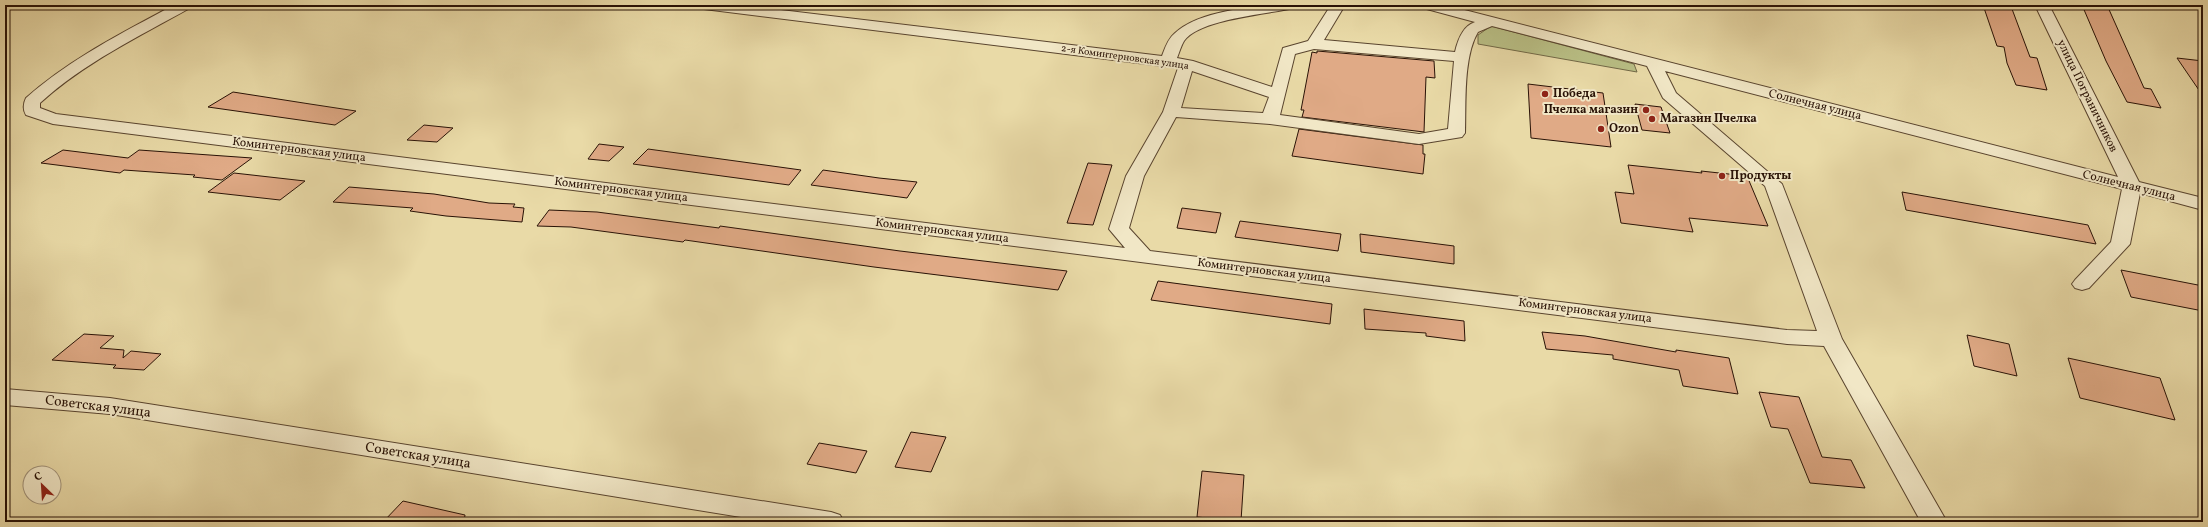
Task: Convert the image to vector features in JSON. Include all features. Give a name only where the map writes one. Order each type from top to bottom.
[{"type":"street","name":"Коминтерновская улица","points":[[185,5],[52,82],[32,102],[32,111],[53,119],[1787,337],[1831,338]]},
{"type":"street","name":"2-я Коминтерновская улица","points":[[704,5],[1168,61],[1187,64],[1278,95]]},
{"type":"street","points":[[1168,61],[1179,38],[1199,24],[1252,11],[1289,5]]},
{"type":"street","points":[[1314,44],[1338,5]]},
{"type":"street","name":"Солнечная улица","points":[[1428,5],[1489,22],[2203,204]]},
{"type":"street","name":"улица Пограничников","points":[[2042,5],[2132,187]]},
{"type":"street","points":[[1171,112],[1270,119],[1419,139],[1456,132],[1462,57],[1470,32],[1473,28],[1489,22]]},
{"type":"street","points":[[1270,119],[1278,95],[1288,51],[1314,44],[1462,57]]},
{"type":"street","points":[[1144,256],[1119,229],[1135,176],[1171,112],[1187,64]]},
{"type":"street","points":[[1654,64],[1669,95],[1773,184],[1831,338],[1934,522]]},
{"type":"street","points":[[2082,284],[2120,244],[2132,187]]},
{"type":"street","name":"Советская улица","points":[[5,397],[110,406],[831,522]]},
{"type":"green space","points":[[1491,26],[1634,64],[1637,72],[1478,44],[1478,35]]},
{"type":"building","points":[[1983,5],[2012,9],[2030,57],[2037,58],[2047,90],[2016,85],[2007,63],[2004,47],[1997,46]]},
{"type":"building","points":[[2082,5],[2107,5],[2144,88],[2151,89],[2161,108],[2127,102],[2106,61]]},
{"type":"building","points":[[1317,51],[1434,61],[1435,78],[1426,77],[1424,132],[1302,117],[1304,110],[1301,110],[1312,52],[1317,53]]},
{"type":"building","points":[[2177,58],[2203,61],[2203,96]]},
{"type":"building","points":[[1528,84],[1603,93],[1611,147],[1531,138]]},
{"type":"building","points":[[233,92],[356,111],[335,125],[208,107]]},
{"type":"building","name":"Магазин Пчелка","points":[[1635,104],[1661,107],[1670,133],[1642,130]]},
{"type":"building","points":[[424,125],[453,128],[437,142],[407,140]]},
{"type":"building","points":[[1299,129],[1423,145],[1423,154],[1425,154],[1423,174],[1292,156]]},
{"type":"building","points":[[599,144],[624,147],[609,161],[588,159]]},
{"type":"building","points":[[648,149],[801,170],[789,185],[633,164]]},
{"type":"building","points":[[63,150],[128,158],[139,150],[252,158],[222,180],[193,177],[195,175],[124,170],[120,173],[41,163]]},
{"type":"building","points":[[1088,163],[1112,165],[1093,225],[1067,223]]},
{"type":"building","points":[[1628,165],[1747,176],[1768,226],[1689,218],[1693,232],[1621,223],[1615,192],[1634,194]]},
{"type":"building","points":[[823,170],[917,182],[907,198],[811,185]]},
{"type":"building","points":[[234,173],[305,181],[280,200],[208,192]]},
{"type":"building","points":[[349,187],[434,194],[489,203],[515,204],[513,207],[524,208],[522,222],[446,216],[410,211],[413,208],[333,202]]},
{"type":"building","points":[[1902,192],[2088,225],[2096,244],[1906,210]]},
{"type":"building","points":[[1182,208],[1221,213],[1216,233],[1177,228]]},
{"type":"building","points":[[549,210],[597,212],[719,228],[720,226],[900,251],[1067,271],[1058,290],[874,267],[685,240],[683,242],[571,227],[537,226]]},
{"type":"building","points":[[1240,221],[1341,234],[1338,251],[1235,237]]},
{"type":"building","points":[[1360,234],[1454,246],[1454,264],[1361,252]]},
{"type":"building","points":[[2121,270],[2203,286],[2203,311],[2131,297]]},
{"type":"building","points":[[1158,281],[1332,304],[1330,324],[1151,300]]},
{"type":"building","points":[[1364,309],[1464,321],[1465,341],[1426,336],[1426,333],[1365,329]]},
{"type":"building","points":[[1542,332],[1585,336],[1676,352],[1676,350],[1729,358],[1738,394],[1683,386],[1679,370],[1613,359],[1613,355],[1546,349]]},
{"type":"building","points":[[84,334],[114,336],[100,348],[124,350],[123,358],[131,351],[161,354],[144,370],[113,368],[116,365],[52,360]]},
{"type":"building","points":[[1967,335],[2009,344],[2017,376],[1974,366]]},
{"type":"building","points":[[2068,358],[2160,378],[2175,420],[2080,398]]},
{"type":"building","points":[[1759,392],[1799,397],[1822,457],[1851,460],[1865,488],[1810,483],[1788,429],[1771,427]]},
{"type":"building","points":[[911,432],[946,437],[931,472],[895,467]]},
{"type":"building","points":[[819,443],[867,451],[856,473],[807,464]]},
{"type":"building","points":[[1202,471],[1244,475],[1241,521],[1197,517]]},
{"type":"building","points":[[403,501],[465,515],[464,522],[383,522]]},
{"type":"place","name":"Победа","points":[[1545,94]]},
{"type":"place","name":"Пчелка магазин","points":[[1646,110]]},
{"type":"place","name":"Магазин Пчелка","points":[[1652,119]]},
{"type":"place","name":"Ozon","points":[[1601,129]]},
{"type":"place","name":"Продукты","points":[[1722,176]]}]
